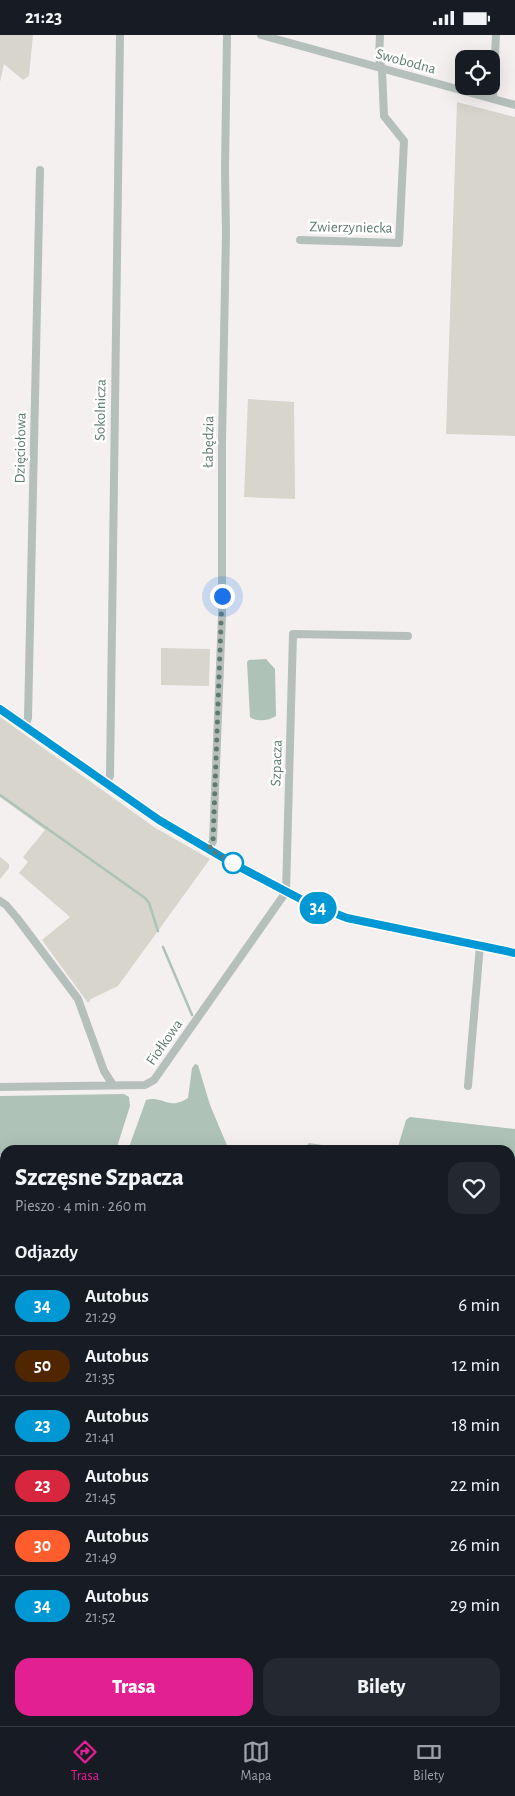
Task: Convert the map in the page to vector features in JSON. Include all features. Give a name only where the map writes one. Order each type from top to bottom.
[{"type":"street","name":"Sokolnicza","points":[[106,784],[110,776],[120,35]]},
{"type":"street","name":"Łabędzia","points":[[209,849],[213,841],[222,616],[222,440],[226,243],[227,35]]},
{"type":"street","name":"Swobodna","points":[[261,35],[382,70],[515,105]]},
{"type":"street","name":"Zwierzyniecka","points":[[300,240],[399,243],[404,141],[384,116],[380,35]]},
{"type":"street","points":[[493,99],[496,35]]},
{"type":"street","name":"Dzięciołowa","points":[[24,726],[28,718],[40,170]]},
{"type":"street","name":"Szpacza","points":[[286,892],[293,634],[408,636]]},
{"type":"street","points":[[0,709],[159,820],[318,908],[347,918],[515,953]]},
{"type":"street","name":"Fiołkowa","points":[[0,1087],[145,1085],[154,1080],[286,892]]},
{"type":"street","points":[[0,901],[17,918],[78,999],[104,1071],[113,1085]]},
{"type":"street","points":[[468,1085],[480,945]]},
{"type":"shaded area","points":[[0,35],[33,35],[29,76],[23,80],[4,64],[0,82]]},
{"type":"shaded area","points":[[457,102],[515,117],[515,436],[446,434]]},
{"type":"shaded area","points":[[248,399],[294,402],[295,499],[244,497]]},
{"type":"shaded area","points":[[161,648],[210,649],[209,686],[161,685]]},
{"type":"shaded area","points":[[266,659],[275,669],[276,716],[270,719],[259,720],[250,717],[247,662],[249,660]]},
{"type":"shaded area","points":[[0,717],[154,827],[210,859],[118,986],[91,999],[88,1003],[42,940],[70,917],[19,873],[28,862],[23,857],[45,830],[0,797]]},
{"type":"shaded area","points":[[0,857],[9,864],[9,868],[0,879]]},
{"type":"shaded area","points":[[195,1064],[198,1065],[210,1105],[227,1145],[130,1145],[146,1100],[157,1099],[175,1103],[188,1098],[192,1068]]},
{"type":"shaded area","points":[[124,1094],[129,1097],[130,1106],[118,1145],[0,1145],[0,1096]]},
{"type":"shaded area","points":[[410,1117],[515,1129],[515,1145],[398,1145],[406,1120]]},
{"type":"waterway","points":[[0,795],[145,898],[149,903],[158,931]]},
{"type":"waterway","points":[[163,947],[192,1015]]},
{"type":"bus line","name":"34","points":[[0,709],[159,820],[232,863],[308,903],[347,918],[515,953]]},
{"type":"route","points":[[222,596],[213,841],[209,849],[233,863]]}]
